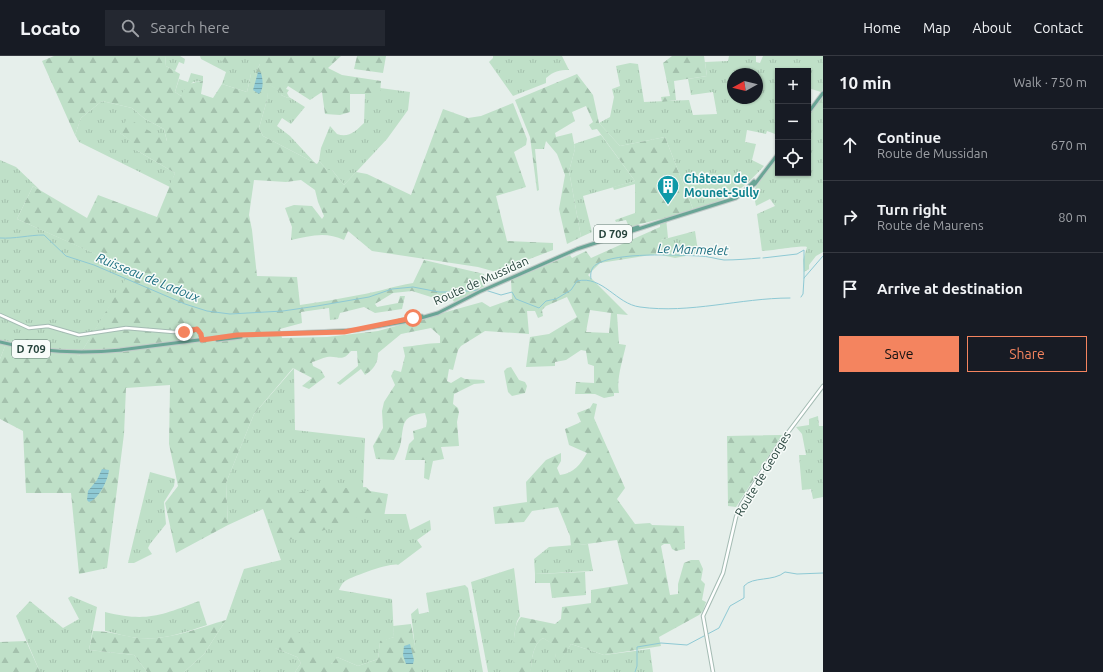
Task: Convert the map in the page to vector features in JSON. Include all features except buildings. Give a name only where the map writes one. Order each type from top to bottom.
[{"type":"main road","points":[[811,109],[823,93]]},
{"type":"main road","name":"Route de Mussidan","points":[[386,324],[414,320],[438,313],[486,288],[560,256],[606,239],[712,207],[744,191],[775,156]]},
{"type":"main road","name":"Route de Mussidan","points":[[0,342],[25,348],[63,353],[120,350],[230,336],[344,332],[437,312],[481,291]]},
{"type":"street","points":[[0,315],[29,328],[48,326],[75,335],[126,328],[174,332],[194,329],[199,331],[202,340]]},
{"type":"street","name":"Route de Georges","points":[[713,672],[703,616],[723,573],[731,535],[739,509],[778,445],[823,386]]},
{"type":"green space","points":[[54,56],[165,56],[166,66],[180,74],[175,92],[181,96],[189,85],[195,82],[203,81],[201,94],[213,98],[222,84],[247,92],[251,74],[255,74],[260,64],[260,56],[341,56],[328,68],[342,75],[381,81],[380,94],[350,94],[350,112],[340,115],[325,114],[322,92],[310,100],[288,86],[286,89],[289,90],[287,93],[288,98],[281,95],[282,92],[269,85],[267,100],[259,128],[263,136],[317,164],[319,161],[327,170],[332,170],[344,185],[356,172],[367,174],[411,195],[443,109],[468,118],[481,116],[513,103],[527,139],[526,145],[514,152],[526,187],[496,196],[507,241],[553,243],[553,250],[496,272],[478,267],[372,251],[348,231],[344,240],[337,237],[318,235],[291,240],[292,227],[285,208],[294,205],[312,206],[322,219],[324,216],[315,190],[301,180],[286,182],[254,180],[249,215],[257,276],[297,277],[300,305],[366,294],[413,283],[424,260],[484,274],[485,286],[454,302],[450,295],[431,297],[412,291],[393,293],[375,304],[377,307],[398,303],[400,296],[405,296],[402,309],[375,313],[364,307],[340,313],[338,319],[330,320],[329,308],[301,312],[302,323],[280,329],[282,338],[327,337],[378,331],[482,302],[490,307],[512,299],[511,280],[570,255],[572,258],[586,251],[591,258],[660,227],[660,219],[629,227],[626,220],[616,222],[615,220],[635,213],[635,184],[614,190],[613,187],[635,181],[597,129],[592,130],[589,125],[593,122],[586,106],[572,112],[575,121],[555,133],[556,137],[572,133],[575,149],[569,171],[581,237],[567,244],[559,209],[565,175],[557,154],[546,141],[544,149],[535,149],[539,190],[537,191],[530,137],[515,100],[577,74],[593,95],[599,123],[620,146],[665,137],[693,209],[666,218],[668,238],[661,240],[663,250],[671,253],[701,251],[701,253],[675,258],[657,254],[600,263],[588,275],[628,315],[617,314],[619,344],[626,345],[619,376],[619,393],[614,393],[614,396],[604,398],[595,394],[575,394],[576,382],[594,383],[594,366],[588,364],[586,351],[581,350],[566,360],[555,362],[555,366],[526,367],[530,337],[549,334],[577,317],[567,297],[546,306],[542,310],[543,316],[538,318],[535,311],[527,311],[529,334],[485,331],[461,346],[458,350],[453,370],[449,369],[447,381],[451,383],[461,377],[465,379],[484,380],[485,383],[474,384],[454,394],[453,404],[458,408],[459,412],[457,422],[459,446],[441,447],[444,459],[433,461],[429,480],[424,478],[425,460],[405,460],[409,444],[414,439],[413,431],[426,427],[427,421],[425,413],[412,416],[406,421],[400,446],[394,460],[376,459],[373,446],[383,428],[382,411],[384,402],[395,385],[391,376],[394,370],[401,372],[405,356],[403,347],[440,343],[440,336],[431,328],[401,334],[378,353],[376,363],[368,373],[365,375],[361,369],[340,385],[337,383],[358,366],[357,351],[351,351],[348,355],[342,358],[327,357],[312,362],[313,366],[321,370],[325,377],[309,389],[302,386],[312,378],[293,368],[254,414],[226,483],[228,525],[176,553],[165,503],[178,486],[169,444],[170,385],[126,388],[124,434],[107,568],[79,574],[71,493],[26,493],[23,431],[0,419],[0,359],[7,341],[37,338],[79,356],[131,270],[17,219],[33,186],[87,218],[98,195],[157,217],[175,173],[136,150],[135,144],[120,133],[127,118],[167,141],[164,129],[145,119],[132,108],[102,101],[81,118],[75,135],[42,61]],"holes":[[[590,310],[611,313],[609,333],[586,332]]]},
{"type":"green space","points":[[165,56],[180,56],[185,59],[184,64],[179,62],[175,71],[166,66]]},
{"type":"green space","points":[[200,56],[260,56],[260,64],[255,74],[251,74],[247,92],[222,84],[226,72],[201,59]]},
{"type":"green space","points":[[216,56],[244,57],[237,63],[230,64],[222,62]]},
{"type":"green space","points":[[357,56],[386,56],[383,73],[354,69]]},
{"type":"green space","points":[[493,56],[562,56],[569,70],[554,72],[546,78],[546,83],[513,96],[489,62]]},
{"type":"green space","points":[[672,56],[704,56],[707,76],[674,81],[676,100],[662,102],[661,97],[670,96],[663,63]]},
{"type":"green space","points":[[729,56],[756,56],[756,62],[760,63],[763,56],[823,56],[823,90],[821,92],[811,89],[811,68],[775,68],[775,134],[767,131],[766,134],[747,130],[745,142],[756,144],[752,160],[764,166],[748,183],[724,199],[693,209],[665,137],[620,146],[599,123],[610,117],[614,97],[612,89],[620,86],[616,66],[630,63],[638,64],[644,102],[689,100],[693,115],[717,114],[713,92],[691,95],[688,79],[707,76],[705,62],[728,61]]},
{"type":"green space","points":[[191,73],[203,76],[203,81],[193,82],[181,96],[175,92],[179,79],[188,82]]},
{"type":"green space","points":[[268,84],[283,92],[281,95],[288,98],[289,97],[305,107],[291,124],[282,118],[277,126],[290,136],[315,163],[263,136],[259,128],[267,100]]},
{"type":"green space","points":[[380,88],[410,92],[408,110],[387,139],[344,185],[332,170],[327,170],[319,161],[321,148],[330,126],[337,134],[345,135],[355,131],[364,123],[365,94],[380,94]]},
{"type":"green space","points":[[823,96],[823,252],[816,256],[809,265],[809,269],[804,272],[803,260],[807,247],[762,251],[757,214],[775,206],[770,199],[756,206],[753,191],[775,160],[775,176],[811,176],[811,112]]},
{"type":"green space","points":[[102,101],[132,108],[145,119],[164,129],[167,142],[120,133],[136,144],[136,150],[175,173],[170,187],[79,142],[75,135],[81,118]]},
{"type":"green space","points":[[601,135],[635,181],[583,196],[592,232],[581,237],[569,171],[575,149],[574,144]]},
{"type":"green space","points":[[0,160],[16,167],[40,190],[33,186],[17,219],[132,270],[79,356],[7,341],[0,359]]},
{"type":"green space","points":[[695,231],[698,251],[671,253],[663,250],[661,240]]},
{"type":"green space","points":[[511,367],[519,380],[525,382],[527,386],[525,393],[512,396],[508,392],[504,371]]},
{"type":"green space","points":[[294,368],[295,430],[365,438],[363,488],[376,514],[406,514],[410,530],[430,520],[431,530],[417,540],[422,547],[398,565],[380,568],[362,574],[343,583],[339,590],[392,599],[394,637],[380,642],[378,659],[358,666],[337,657],[333,664],[275,648],[297,657],[301,663],[295,672],[184,672],[204,654],[226,620],[244,569],[281,560],[263,509],[228,525],[226,483],[254,414]]},
{"type":"green space","points":[[593,403],[597,404],[594,418],[625,488],[617,499],[635,524],[650,523],[652,525],[684,526],[685,549],[676,551],[672,549],[670,544],[664,544],[661,546],[670,595],[678,594],[678,584],[684,563],[691,560],[699,560],[703,569],[701,580],[705,584],[702,600],[706,602],[703,611],[699,615],[659,637],[661,646],[604,655],[571,644],[562,659],[556,661],[554,645],[543,638],[535,648],[532,658],[531,672],[514,672],[514,635],[518,621],[521,617],[555,624],[561,619],[562,607],[591,603],[591,590],[628,584],[617,540],[571,546],[570,536],[558,507],[532,511],[524,522],[495,524],[493,507],[527,502],[526,482],[546,460],[561,453],[561,461],[557,468],[560,475],[573,470],[579,465],[587,453],[569,445],[565,429],[581,422],[577,413],[590,408]]},
{"type":"green space","points":[[818,416],[819,426],[823,426],[823,497],[813,499],[811,489],[802,490],[799,455],[806,455],[802,434],[796,427],[809,425],[809,419]]},
{"type":"green space","points":[[782,435],[736,507],[728,506],[727,436]]},
{"type":"green space","points":[[150,472],[175,479],[174,486],[164,502],[166,524],[148,548],[152,554],[134,563],[128,563]]},
{"type":"green space","points":[[326,487],[366,487],[370,491],[388,494],[384,517],[357,516],[353,522],[278,543],[267,507],[261,502],[261,495],[265,494],[278,497]]},
{"type":"green space","points":[[588,544],[593,571],[535,574],[534,559],[549,547]]},
{"type":"green space","points":[[514,568],[520,616],[517,621],[514,636],[514,672],[488,672],[471,582]]},
{"type":"green space","points":[[585,572],[586,595],[552,598],[550,583],[535,583],[535,574]]},
{"type":"green space","points":[[465,585],[468,588],[483,672],[418,672],[411,614],[418,608],[419,614],[429,612],[426,593]]},
{"type":"green space","points":[[71,596],[97,607],[89,650],[134,655],[147,672],[40,672],[16,616],[30,601],[63,628],[79,619],[68,598]]},
{"type":"green space","points":[[199,601],[207,625],[173,635],[147,639],[130,637],[105,631],[105,612],[132,617],[153,616]]},
{"type":"green space","points":[[226,620],[204,654],[184,672],[147,672],[134,655],[89,650],[93,631],[139,638],[161,638]]},
{"type":"green space","points":[[290,623],[332,664],[337,657],[358,666],[378,659],[380,641],[394,637],[393,626],[411,624],[419,668],[418,672],[295,672],[301,663],[297,657],[275,648]]},
{"type":"green space","points":[[543,638],[555,645],[556,660],[562,658],[571,644],[604,655],[650,649],[653,672],[531,672],[532,658],[535,648]]},
{"type":"green space","points":[[26,641],[40,672],[0,672],[0,642]]},
{"type":"water","points":[[258,72],[261,73],[263,81],[262,90],[259,94],[253,90]]},
{"type":"water","points":[[102,469],[109,470],[107,479],[96,497],[89,502],[87,500],[88,491],[97,480]]},
{"type":"water","points":[[410,644],[414,660],[413,664],[406,664],[403,655],[404,646]]},
{"type":"waterway","name":"Ruisseau de Ladoux","points":[[0,238],[44,235],[66,256],[94,265],[185,304],[207,311],[230,314],[283,311],[317,306],[369,297],[392,289],[413,287],[439,292],[480,290]]},
{"type":"waterway","name":"Le Marmelet","points":[[763,258],[797,254],[804,250],[804,278]]},
{"type":"waterway","name":"Le Marmelet","points":[[591,279],[591,271],[595,265],[606,260],[632,256],[702,256],[724,260],[760,258]]},
{"type":"waterway","name":"Le Marmelet","points":[[801,297],[803,294],[804,278],[823,256]]},
{"type":"waterway","points":[[485,290],[501,295],[512,292],[516,299],[539,308],[546,301],[556,299],[571,290],[577,281],[586,280],[602,286],[631,305],[659,309],[678,309],[752,300],[790,298]]},
{"type":"waterway","points":[[635,672],[637,666],[637,647],[661,643],[687,645],[719,628],[730,606],[744,598],[744,586],[748,583],[775,577],[785,572],[797,574],[823,573]]},
{"type":"place","name":"Château de Mounet-Sully","points":[[668,206]]},
{"type":"route","points":[[184,332],[190,329],[197,329],[201,334],[202,340],[237,335],[344,332],[413,318]]}]
